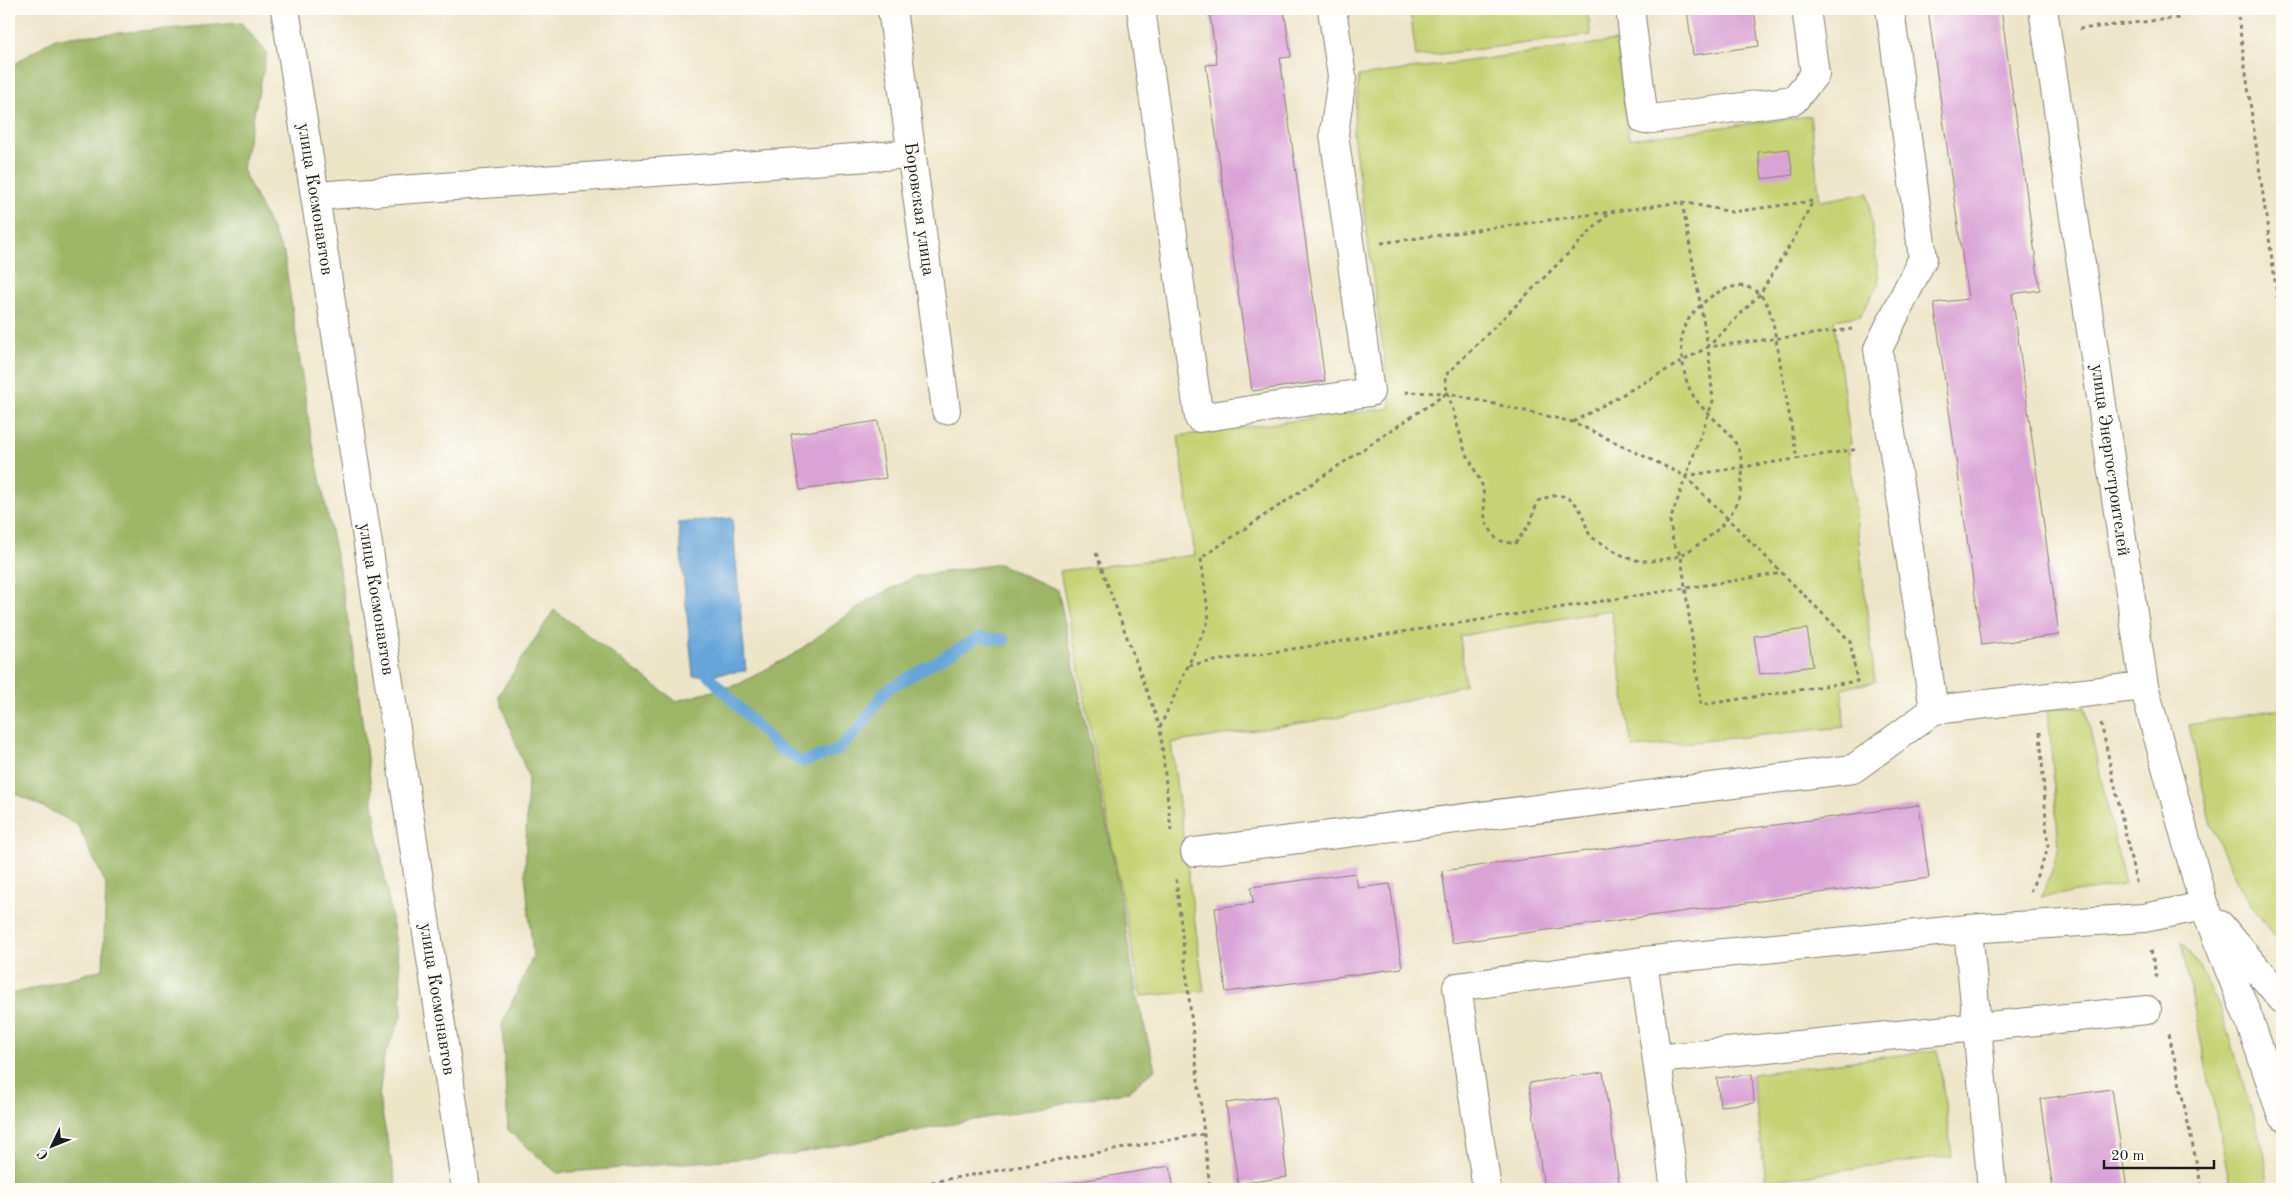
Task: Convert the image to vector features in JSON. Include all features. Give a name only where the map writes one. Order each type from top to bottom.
[{"type":"street","name":"улица Космонавтов","points":[[285,9],[466,1189]]},
{"type":"street","name":"Боровская улица","points":[[892,9],[946,410]]},
{"type":"street","points":[[1141,9],[1199,418],[1370,392],[1334,134],[1342,77],[1332,9]]},
{"type":"street","points":[[1630,9],[1644,120],[1794,100],[1815,74],[1806,9]]},
{"type":"street","points":[[1890,9],[1923,258],[1878,349],[1934,710]]},
{"type":"street","name":"улица Энергостроителей","points":[[2044,20],[2144,686],[2204,906],[2250,1022],[2282,1116]]},
{"type":"street","points":[[315,196],[911,154]]},
{"type":"street","points":[[1195,852],[1853,769],[1934,710],[2144,686]]},
{"type":"street","points":[[1487,1189],[1457,988],[1643,960],[1968,930],[2144,918],[2204,906]]},
{"type":"street","name":"улица Энергостроителей","points":[[2204,906],[2282,999]]},
{"type":"street","points":[[1968,930],[1992,1189]]},
{"type":"street","points":[[1643,960],[1676,1189]]},
{"type":"street","points":[[1657,1059],[2147,1010]]},
{"type":"path","points":[[2044,20],[2178,18],[2192,9]]},
{"type":"path","points":[[2237,9],[2282,331]]},
{"type":"path","points":[[1350,247],[1682,202],[1732,212],[1813,201],[1792,242],[1760,294],[1708,347],[1573,422]]},
{"type":"path","points":[[1370,392],[1448,393],[1573,422],[1685,476],[1850,642],[1857,681],[1701,705],[1681,556],[1673,542],[1670,521],[1685,476],[1713,401],[1708,347],[1682,202]]},
{"type":"path","points":[[1611,211],[1445,376],[1464,448],[1483,487],[1485,521],[1497,540],[1515,544],[1529,525],[1538,500],[1552,494],[1569,497],[1580,510],[1590,536],[1620,555],[1645,563],[1681,556],[1704,541],[1729,519],[1741,490],[1743,467],[1737,443],[1726,428],[1695,400],[1686,380],[1682,334],[1690,316],[1700,304],[1717,292],[1735,287],[1751,288],[1760,294],[1767,304],[1777,339],[1797,459]]},
{"type":"path","points":[[1708,347],[1854,329],[1854,339]]},
{"type":"path","points":[[1160,727],[1209,620],[1201,558],[1448,393]]},
{"type":"path","points":[[1685,476],[1864,448]]},
{"type":"path","points":[[1096,554],[1160,727],[1172,836]]},
{"type":"path","points":[[1189,665],[1783,573]]},
{"type":"path","points":[[2016,927],[2048,849],[2038,698]]},
{"type":"path","points":[[1176,876],[1210,1189]]},
{"type":"path","points":[[892,1189],[1204,1134]]},
{"type":"green space","points":[[1410,9],[1587,9],[1591,35],[1416,57]]},
{"type":"green space","points":[[241,23],[267,53],[242,169],[284,254],[310,430],[339,569],[352,645],[377,832],[400,968],[402,1016],[384,1056],[379,1098],[397,1189],[9,1189],[9,995],[103,969],[106,884],[77,824],[9,790],[9,68],[55,38]]},
{"type":"green space","points":[[1616,41],[1629,139],[1810,116],[1820,201],[1868,193],[1879,283],[1860,316],[1834,320],[1851,444],[1848,445],[1875,682],[1842,688],[1844,727],[1632,748],[1611,610],[1460,636],[1465,685],[1340,717],[1171,743],[1204,991],[1141,996],[1060,571],[1195,555],[1178,436],[1391,408],[1353,133],[1359,76]]},
{"type":"green space","points":[[999,564],[1058,590],[1113,856],[1137,997],[1155,1069],[1129,1091],[788,1155],[557,1173],[508,1130],[502,1024],[533,957],[525,873],[528,776],[498,696],[554,610],[676,701],[739,684],[794,654],[867,601],[916,576]]},
{"type":"green space","points":[[2085,707],[2125,885],[2041,897],[2050,877],[2059,847],[2048,709]]},
{"type":"green space","points":[[2282,708],[2282,949],[2239,887],[2211,825],[2189,725]]},
{"type":"green space","points":[[2181,942],[2200,967],[2221,1011],[2262,1145],[2269,1189],[2231,1189]]},
{"type":"green space","points":[[1938,1050],[1952,1156],[1766,1181],[1752,1074]]},
{"type":"water","points":[[732,518],[746,671],[693,676],[678,523]]},
{"type":"building","points":[[1209,9],[1284,9],[1291,57],[1280,58],[1325,381],[1252,391],[1206,65],[1217,64]]},
{"type":"building","points":[[1687,9],[1754,9],[1759,46],[1693,55]]},
{"type":"building","points":[[1928,9],[2001,9],[2040,290],[2012,294],[2059,635],[1982,645],[1934,303],[1968,299]]},
{"type":"building","points":[[1789,149],[1793,175],[1762,179],[1758,152]]},
{"type":"building","points":[[878,421],[886,478],[800,490],[791,434]]},
{"type":"building","points":[[1807,629],[1813,666],[1760,674],[1754,636]]},
{"type":"building","points":[[1919,805],[1929,878],[1452,943],[1442,871]]},
{"type":"building","points":[[1355,873],[1358,888],[1390,884],[1402,968],[1226,992],[1215,908],[1253,903],[1251,887]]},
{"type":"building","points":[[1603,1072],[1620,1189],[1544,1189],[1529,1083]]},
{"type":"building","points":[[1752,1074],[1754,1103],[1720,1106],[1717,1078]]},
{"type":"building","points":[[2112,1089],[2127,1189],[2053,1189],[2040,1099]]},
{"type":"building","points":[[1276,1096],[1287,1177],[1238,1184],[1226,1103]]},
{"type":"building","points":[[1170,1166],[1174,1189],[1038,1189],[1038,1188]]},
{"type":"waterway","points":[[707,674],[777,747],[802,762],[836,751],[858,730],[885,691],[979,637],[1005,640]]}]
